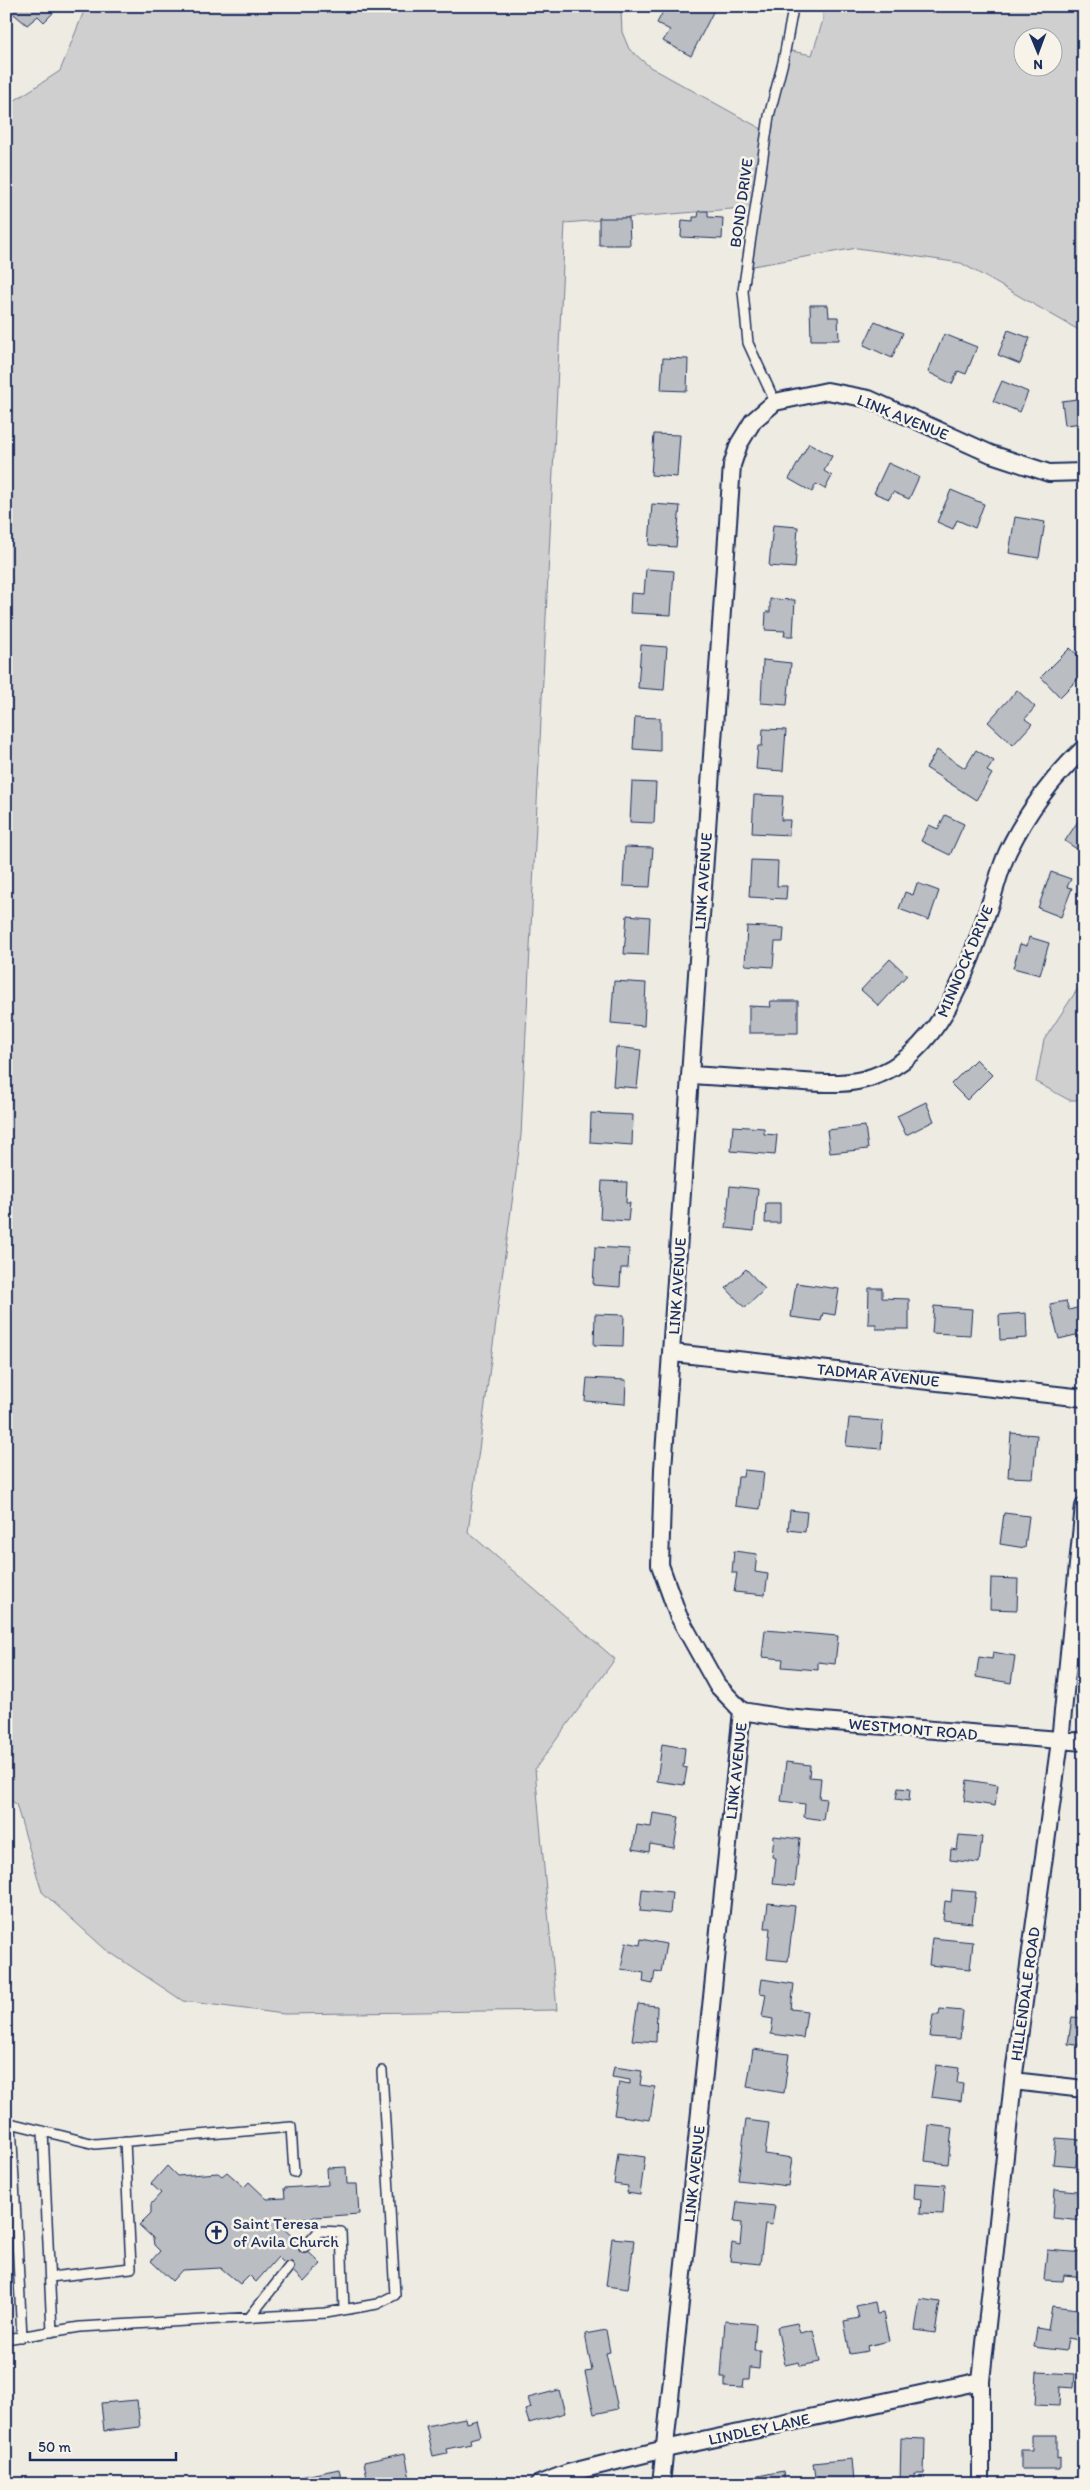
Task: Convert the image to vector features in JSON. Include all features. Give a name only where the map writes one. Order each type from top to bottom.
[{"type":"street","name":"LINK AVENUE","points":[[661,2484],[742,1711],[717,1685],[678,1615],[660,1565],[663,1469],[673,1353],[732,465],[739,444],[753,421],[775,402],[827,391],[869,399],[991,454],[1049,473],[1084,472]]},
{"type":"street","name":"MINNOCK DRIVE","points":[[691,1075],[837,1084],[872,1078],[904,1062],[924,1042],[947,1010],[978,938],[1007,852],[1033,807],[1060,771],[1084,748]]},
{"type":"street","name":"TADMAR AVENUE","points":[[673,1353],[1084,1398]]},
{"type":"street","name":"HILLENDALE ROAD","points":[[981,2484],[981,2381],[1013,2081],[1060,1741],[1084,1506]]},
{"type":"street","name":"WESTMONT ROAD","points":[[742,1711],[785,1718],[1084,1742]]},
{"type":"street","points":[[1013,2081],[1084,2090]]},
{"type":"street","name":"LINDLEY LANE","points":[[539,2484],[568,2473],[665,2449],[981,2381]]},
{"type":"lane","name":"BOND DRIVE","points":[[775,402],[748,343],[743,291],[769,116],[792,14],[790,6]]},
{"type":"lane","points":[[6,2339],[80,2327],[250,2318],[344,2310],[377,2304],[395,2295],[382,2071]]},
{"type":"lane","points":[[22,2337],[9,2123],[95,2144],[291,2128],[294,2172]]},
{"type":"lane","points":[[43,2131],[52,2332]]},
{"type":"lane","points":[[50,2277],[131,2268],[125,2141]]},
{"type":"lane","points":[[304,2248],[319,2231],[341,2232],[344,2310]]},
{"type":"lane","points":[[250,2318],[289,2267]]},
{"type":"shaded area","points":[[86,6],[625,6],[621,11],[622,32],[629,49],[650,67],[767,132],[786,50],[812,55],[823,20],[823,6],[1084,6],[1084,333],[961,263],[857,248],[747,267],[755,207],[565,223],[521,1135],[468,1532],[615,1659],[535,1769],[557,2010],[284,2014],[183,2001],[105,1949],[42,1892],[16,1804],[6,1797],[6,106],[60,71]]},
{"type":"shaded area","points":[[1084,979],[1084,1100],[1069,1100],[1036,1082],[1044,1040]]},
{"type":"building","points":[[13,6],[56,6],[58,8],[44,22],[38,16],[27,25],[9,10]]},
{"type":"building","points":[[666,6],[679,11],[682,6],[716,6],[691,56],[663,41],[670,30],[657,23]]},
{"type":"building","points":[[699,211],[708,211],[708,217],[723,218],[722,239],[681,237],[682,220],[693,221],[693,217],[698,217]]},
{"type":"building","points":[[599,218],[629,218],[630,245],[599,245]]},
{"type":"building","points":[[810,305],[828,305],[829,317],[838,317],[839,340],[811,340]]},
{"type":"building","points":[[875,321],[903,333],[892,358],[864,345]]},
{"type":"building","points":[[1008,330],[1030,338],[1020,364],[998,355]]},
{"type":"building","points":[[944,334],[977,347],[966,374],[958,371],[952,384],[928,372]]},
{"type":"building","points":[[663,358],[688,359],[687,391],[661,390]]},
{"type":"building","points":[[1002,381],[1028,392],[1020,412],[993,401]]},
{"type":"building","points":[[1084,398],[1084,423],[1065,425],[1062,401]]},
{"type":"building","points":[[654,434],[680,435],[677,477],[651,475]]},
{"type":"building","points":[[809,443],[832,456],[824,471],[832,476],[825,489],[816,484],[812,492],[789,479]]},
{"type":"building","points":[[888,463],[919,477],[909,499],[893,492],[889,499],[874,493]]},
{"type":"building","points":[[951,490],[984,504],[975,528],[957,520],[953,529],[937,522]]},
{"type":"building","points":[[652,504],[680,506],[676,547],[649,545]]},
{"type":"building","points":[[1015,517],[1045,522],[1039,558],[1009,553]]},
{"type":"building","points":[[1084,523],[1084,550],[1079,524]]},
{"type":"building","points":[[773,525],[798,527],[795,568],[769,566]]},
{"type":"building","points":[[646,569],[674,571],[671,615],[630,613],[631,593],[644,594]]},
{"type":"building","points":[[770,599],[795,600],[793,636],[784,636],[785,631],[765,630],[766,612],[770,612]]},
{"type":"building","points":[[641,645],[667,647],[664,690],[638,688]]},
{"type":"building","points":[[1070,648],[1084,661],[1084,673],[1060,697],[1041,677]]},
{"type":"building","points":[[763,660],[791,663],[787,705],[761,703]]},
{"type":"building","points":[[1017,690],[1035,707],[1025,719],[1032,724],[1013,745],[988,722]]},
{"type":"building","points":[[635,717],[660,718],[660,751],[633,749]]},
{"type":"building","points":[[763,729],[786,730],[783,771],[756,769],[758,746],[762,746]]},
{"type":"building","points":[[937,750],[965,768],[976,750],[994,761],[987,771],[992,774],[976,800],[926,768]]},
{"type":"building","points":[[632,782],[656,783],[654,823],[630,822]]},
{"type":"building","points":[[754,795],[783,796],[781,820],[790,820],[789,835],[752,833]]},
{"type":"building","points":[[1084,812],[1084,854],[1065,841]]},
{"type":"building","points":[[945,815],[964,824],[950,855],[921,841],[929,825],[938,829]]},
{"type":"building","points":[[625,847],[653,848],[650,887],[623,886]]},
{"type":"building","points":[[751,860],[778,861],[777,886],[787,886],[786,899],[749,897]]},
{"type":"building","points":[[1051,872],[1071,879],[1067,887],[1072,888],[1061,917],[1038,908]]},
{"type":"building","points":[[917,883],[939,891],[929,920],[899,909],[905,892],[913,895]]},
{"type":"building","points":[[627,915],[650,917],[648,955],[624,954]]},
{"type":"building","points":[[747,926],[784,928],[783,942],[775,942],[773,967],[745,965]]},
{"type":"building","points":[[1029,937],[1049,943],[1040,975],[1013,968],[1020,944],[1027,946]]},
{"type":"building","points":[[890,959],[907,975],[879,1006],[861,990]]},
{"type":"building","points":[[614,981],[646,983],[644,1026],[611,1023]]},
{"type":"building","points":[[770,1001],[798,1001],[798,1033],[749,1033],[749,1006],[771,1007]]},
{"type":"building","points":[[616,1047],[641,1050],[637,1088],[613,1086]]},
{"type":"building","points":[[976,1059],[992,1075],[967,1100],[951,1084]]},
{"type":"building","points":[[926,1102],[934,1121],[906,1135],[897,1116]]},
{"type":"building","points":[[591,1113],[633,1115],[632,1145],[590,1142]]},
{"type":"building","points":[[733,1126],[764,1128],[764,1134],[777,1135],[775,1155],[731,1151]]},
{"type":"building","points":[[865,1126],[868,1149],[830,1153],[827,1130]]},
{"type":"building","points":[[602,1181],[627,1182],[626,1203],[630,1203],[628,1221],[600,1219]]},
{"type":"building","points":[[730,1186],[758,1189],[754,1231],[726,1228]]},
{"type":"building","points":[[766,1203],[780,1203],[780,1223],[765,1223]]},
{"type":"building","points":[[595,1247],[629,1249],[628,1268],[621,1268],[620,1287],[593,1285]]},
{"type":"building","points":[[746,1269],[765,1289],[745,1308],[726,1288]]},
{"type":"building","points":[[796,1283],[839,1289],[835,1315],[823,1313],[821,1321],[791,1317]]},
{"type":"building","points":[[869,1288],[882,1288],[882,1298],[909,1299],[909,1329],[876,1329],[876,1324],[868,1324]]},
{"type":"building","points":[[1066,1301],[1069,1310],[1084,1306],[1084,1333],[1059,1339],[1050,1304]]},
{"type":"building","points":[[934,1306],[972,1309],[970,1335],[932,1333]]},
{"type":"building","points":[[1026,1313],[1027,1338],[1000,1340],[999,1315]]},
{"type":"building","points":[[595,1314],[624,1315],[623,1346],[594,1345]]},
{"type":"building","points":[[587,1378],[626,1380],[625,1404],[585,1401]]},
{"type":"building","points":[[849,1418],[883,1421],[881,1449],[846,1446]]},
{"type":"building","points":[[1011,1433],[1037,1435],[1033,1478],[1008,1477]]},
{"type":"building","points":[[744,1470],[764,1472],[760,1509],[735,1506],[738,1477],[743,1477]]},
{"type":"building","points":[[790,1510],[807,1512],[805,1532],[788,1530]]},
{"type":"building","points":[[1004,1513],[1029,1516],[1025,1548],[1000,1544]]},
{"type":"building","points":[[734,1551],[757,1554],[755,1572],[768,1574],[765,1595],[734,1592],[737,1573],[732,1573]]},
{"type":"building","points":[[991,1578],[1018,1579],[1017,1610],[990,1609]]},
{"type":"building","points":[[765,1630],[838,1636],[835,1664],[818,1662],[818,1670],[782,1667],[783,1659],[762,1657]]},
{"type":"building","points":[[993,1652],[1015,1656],[1011,1683],[976,1677],[979,1657],[992,1659]]},
{"type":"building","points":[[662,1744],[685,1748],[683,1767],[687,1768],[684,1785],[657,1781]]},
{"type":"building","points":[[786,1762],[810,1765],[809,1777],[821,1778],[819,1798],[826,1799],[823,1820],[804,1817],[805,1804],[781,1801]]},
{"type":"building","points":[[967,1780],[998,1785],[995,1806],[964,1801]]},
{"type":"building","points":[[898,1788],[910,1789],[909,1801],[896,1799]]},
{"type":"building","points":[[653,1813],[679,1817],[674,1848],[650,1844],[649,1852],[633,1849],[637,1825],[651,1827]]},
{"type":"building","points":[[959,1835],[982,1837],[979,1863],[950,1860],[951,1849],[957,1850]]},
{"type":"building","points":[[774,1836],[800,1839],[795,1886],[773,1884],[776,1858],[772,1857]]},
{"type":"building","points":[[642,1889],[672,1892],[670,1914],[640,1911]]},
{"type":"building","points":[[952,1890],[976,1892],[972,1923],[943,1920],[945,1901],[951,1902]]},
{"type":"building","points":[[768,1903],[795,1906],[788,1961],[767,1959],[770,1928],[765,1928]]},
{"type":"building","points":[[1081,1914],[1084,1915],[1084,1933],[1079,1933]]},
{"type":"building","points":[[932,1938],[973,1942],[970,1969],[929,1965]]},
{"type":"building","points":[[641,1939],[666,1944],[661,1972],[655,1971],[653,1984],[643,1982],[644,1973],[621,1969],[626,1942],[640,1945]]},
{"type":"building","points":[[1082,1960],[1084,1960],[1084,1993],[1076,1992],[1078,1970],[1082,1970]]},
{"type":"building","points":[[762,1979],[794,1984],[791,2009],[807,2011],[803,2038],[771,2034],[773,2019],[762,2017],[766,1994],[760,1993]]},
{"type":"building","points":[[638,2004],[657,2006],[656,2042],[632,2040]]},
{"type":"building","points":[[940,2009],[963,2011],[960,2039],[930,2037],[933,2015],[939,2015]]},
{"type":"building","points":[[1072,2017],[1084,2018],[1084,2046],[1068,2044]]},
{"type":"building","points":[[753,2049],[789,2054],[784,2093],[747,2087]]},
{"type":"building","points":[[936,2065],[959,2068],[957,2083],[963,2084],[961,2101],[931,2097]]},
{"type":"building","points":[[614,2067],[642,2071],[640,2085],[655,2087],[650,2120],[614,2115],[619,2082],[630,2084],[630,2080],[612,2077]]},
{"type":"building","points":[[746,2120],[769,2123],[765,2154],[792,2158],[788,2186],[738,2180]]},
{"type":"building","points":[[929,2125],[952,2128],[948,2164],[925,2161]]},
{"type":"building","points":[[1056,2138],[1084,2140],[1084,2154],[1077,2153],[1076,2166],[1053,2164]]},
{"type":"building","points":[[618,2153],[645,2157],[640,2195],[627,2193],[628,2186],[614,2184]]},
{"type":"building","name":"Saint Teresa of Avila Church","points":[[167,2166],[177,2176],[218,2173],[222,2176],[227,2172],[244,2187],[249,2182],[267,2199],[285,2198],[284,2188],[328,2185],[327,2168],[346,2167],[347,2184],[357,2184],[359,2214],[288,2219],[287,2215],[279,2224],[321,2264],[304,2282],[278,2257],[256,2282],[249,2275],[240,2284],[221,2268],[182,2270],[172,2281],[151,2261],[160,2251],[154,2245],[153,2238],[139,2225],[151,2213],[151,2204],[161,2193],[151,2184]]},
{"type":"building","points":[[915,2183],[945,2185],[943,2214],[920,2213],[921,2200],[914,2199]]},
{"type":"building","points":[[1055,2189],[1077,2191],[1077,2195],[1084,2196],[1083,2221],[1053,2218]]},
{"type":"building","points":[[737,2202],[775,2206],[772,2225],[765,2224],[760,2264],[730,2261],[732,2243],[740,2245],[742,2223],[734,2222]]},
{"type":"building","points":[[612,2238],[634,2240],[628,2289],[606,2286]]},
{"type":"building","points":[[1047,2250],[1084,2253],[1084,2277],[1064,2275],[1063,2281],[1044,2280]]},
{"type":"building","points":[[920,2299],[940,2302],[935,2333],[915,2330]]},
{"type":"building","points":[[875,2302],[877,2314],[883,2313],[889,2341],[867,2346],[868,2351],[850,2354],[844,2321],[859,2318],[856,2306]]},
{"type":"building","points":[[1052,2306],[1078,2309],[1077,2319],[1084,2320],[1084,2341],[1068,2338],[1066,2351],[1034,2347],[1037,2328],[1048,2330]]},
{"type":"building","points":[[725,2321],[756,2324],[754,2350],[760,2350],[759,2369],[750,2368],[749,2379],[744,2379],[743,2388],[725,2387],[725,2377],[721,2377]]},
{"type":"building","points":[[797,2323],[800,2333],[813,2330],[820,2362],[800,2366],[799,2362],[785,2365],[777,2327]]},
{"type":"building","points":[[606,2330],[610,2352],[606,2353],[618,2409],[594,2414],[585,2372],[592,2371],[585,2334]]},
{"type":"building","points":[[1037,2372],[1075,2374],[1074,2388],[1060,2387],[1059,2406],[1035,2405]]},
{"type":"building","points":[[559,2390],[565,2413],[529,2423],[525,2410],[531,2408],[528,2398]]},
{"type":"building","points":[[137,2400],[140,2427],[104,2431],[101,2403]]},
{"type":"building","points":[[465,2418],[466,2423],[477,2420],[481,2436],[470,2439],[471,2444],[446,2449],[447,2453],[433,2456],[426,2426]]},
{"type":"building","points":[[1032,2435],[1057,2435],[1057,2458],[1060,2457],[1060,2469],[1021,2469],[1021,2450],[1032,2450]]},
{"type":"building","points":[[901,2438],[925,2439],[924,2474],[914,2474],[914,2484],[900,2484]]},
{"type":"building","points":[[405,2453],[410,2479],[388,2484],[368,2484],[364,2462]]},
{"type":"building","points":[[852,2459],[854,2481],[846,2484],[816,2484],[813,2463]]},
{"type":"building","points":[[339,2469],[342,2484],[301,2484],[300,2477]]},
{"type":"building","points":[[783,2471],[785,2484],[749,2484],[748,2478]]},
{"type":"building","points":[[272,2479],[274,2484],[255,2484]]},
{"type":"place","name":"Saint Teresa of Avila Church","points":[[217,2232]]}]
